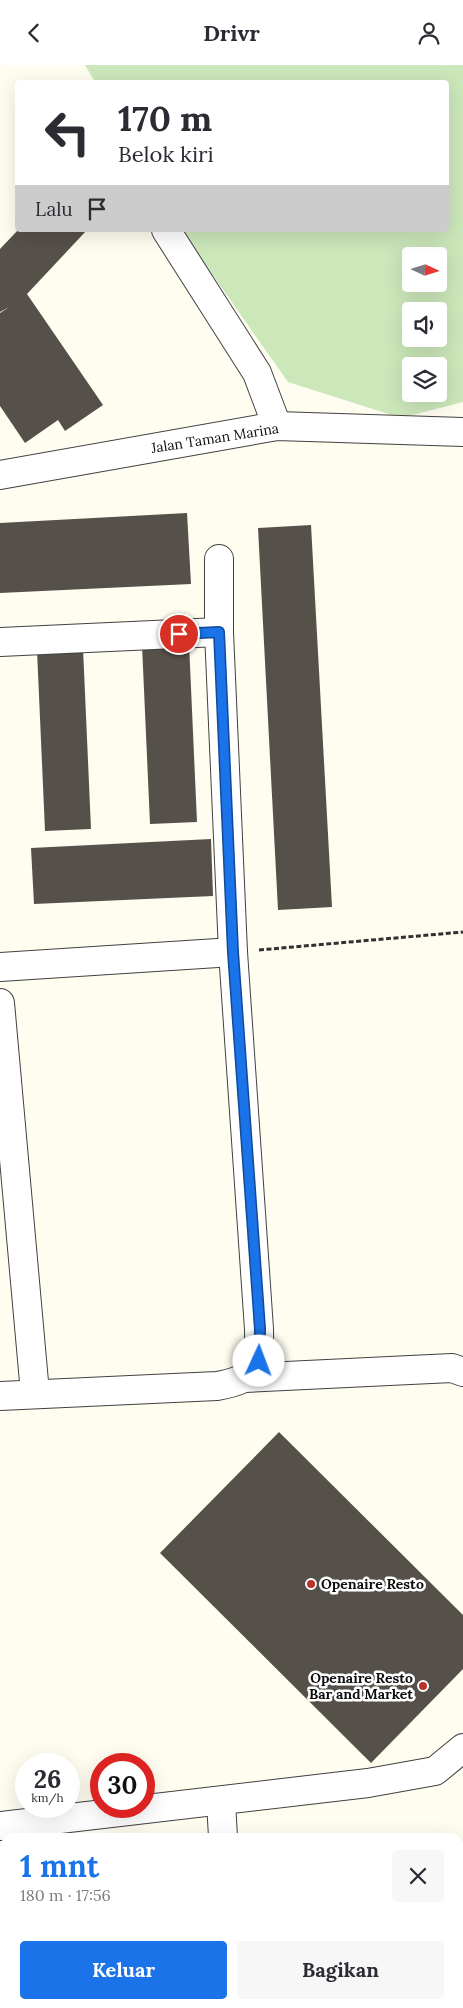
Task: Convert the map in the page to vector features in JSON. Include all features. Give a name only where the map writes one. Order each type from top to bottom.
[{"type":"street","points":[[167,232],[258,373],[277,426]]},
{"type":"street","name":"Jalan Taman Marina","points":[[0,475],[277,426],[463,432]]},
{"type":"street","points":[[0,1396],[217,1386],[234,1383],[245,1378],[255,1371],[259,1361],[260,1329],[233,952],[219,632],[218,559]]},
{"type":"street","points":[[0,642],[219,632]]},
{"type":"street","points":[[0,967],[233,952]]},
{"type":"street","points":[[0,1003],[35,1393]]},
{"type":"street","points":[[245,1378],[452,1368],[463,1372]]},
{"type":"street","points":[[0,1826],[368,1783],[434,1771],[463,1748]]},
{"type":"street","points":[[221,1801],[223,1833]]},
{"type":"path","points":[[233,952],[463,932]]},
{"type":"green space","points":[[85,65],[463,65],[463,402],[401,418],[288,382],[182,232],[449,232],[449,80],[94,80]]},
{"type":"building","points":[[16,232],[85,232],[27,294],[103,405],[65,431],[58,420],[25,443],[0,406],[0,313],[9,307],[0,312],[0,249]]},
{"type":"building","points":[[187,513],[191,584],[0,593],[0,523]]},
{"type":"building","points":[[311,525],[332,907],[278,910],[258,528]]},
{"type":"building","points":[[189,643],[197,822],[150,824],[142,645]]},
{"type":"building","points":[[83,648],[91,829],[45,831],[37,650]]},
{"type":"building","points":[[211,839],[213,896],[34,904],[31,848]]},
{"type":"building","name":"Openaire Resto","points":[[279,1432],[463,1615],[463,1669],[371,1763],[160,1553]]},
{"type":"place","name":"Openaire Resto","points":[[311,1584]]},
{"type":"place","name":"Openaire Resto Bar and Market","points":[[423,1686]]},
{"type":"route","points":[[179,634],[219,632],[233,952],[260,1329],[259,1361]]}]
